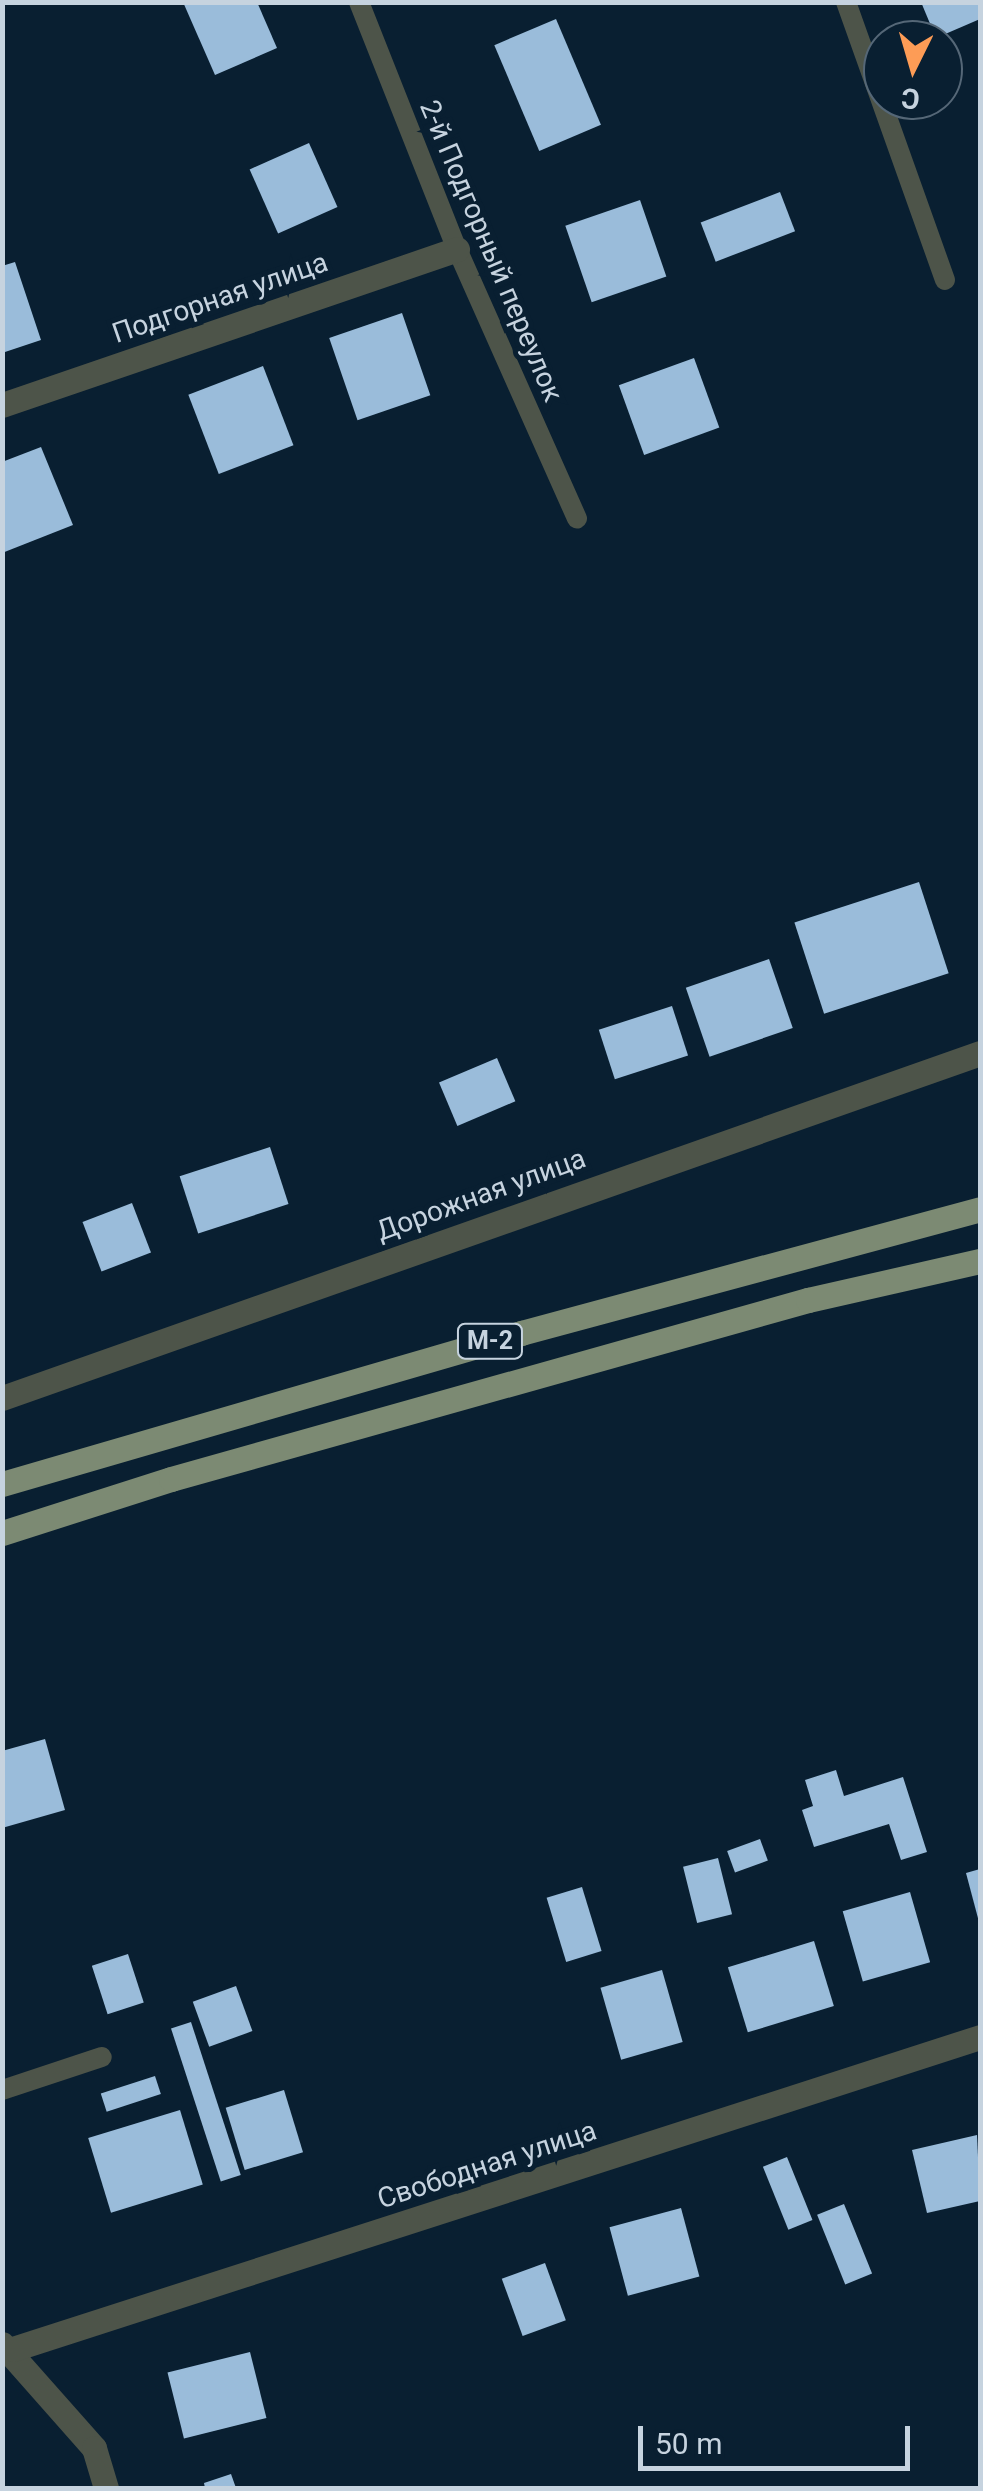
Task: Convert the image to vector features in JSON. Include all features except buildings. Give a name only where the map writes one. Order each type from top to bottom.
[{"type":"main road","name":"М-2","points":[[2,1484],[502,1338],[980,1209]]},
{"type":"main road","name":"М-2","points":[[2,1533],[171,1479],[808,1300],[980,1261]]},
{"type":"street","name":"Подгорная улица","points":[[2,404],[457,248]]},
{"type":"street","name":"Дорожная улица","points":[[2,1398],[980,1053]]},
{"type":"street","name":"Свободная улица","points":[[8,2346],[980,2037]]},
{"type":"street","points":[[8,2346],[94,2448],[106,2488]]},
{"type":"lane","name":"2-й Подгорный переулок","points":[[359,2],[457,248],[576,518]]},
{"type":"lane","points":[[846,2],[945,280]]},
{"type":"lane","points":[[2,2090],[102,2057]]}]
